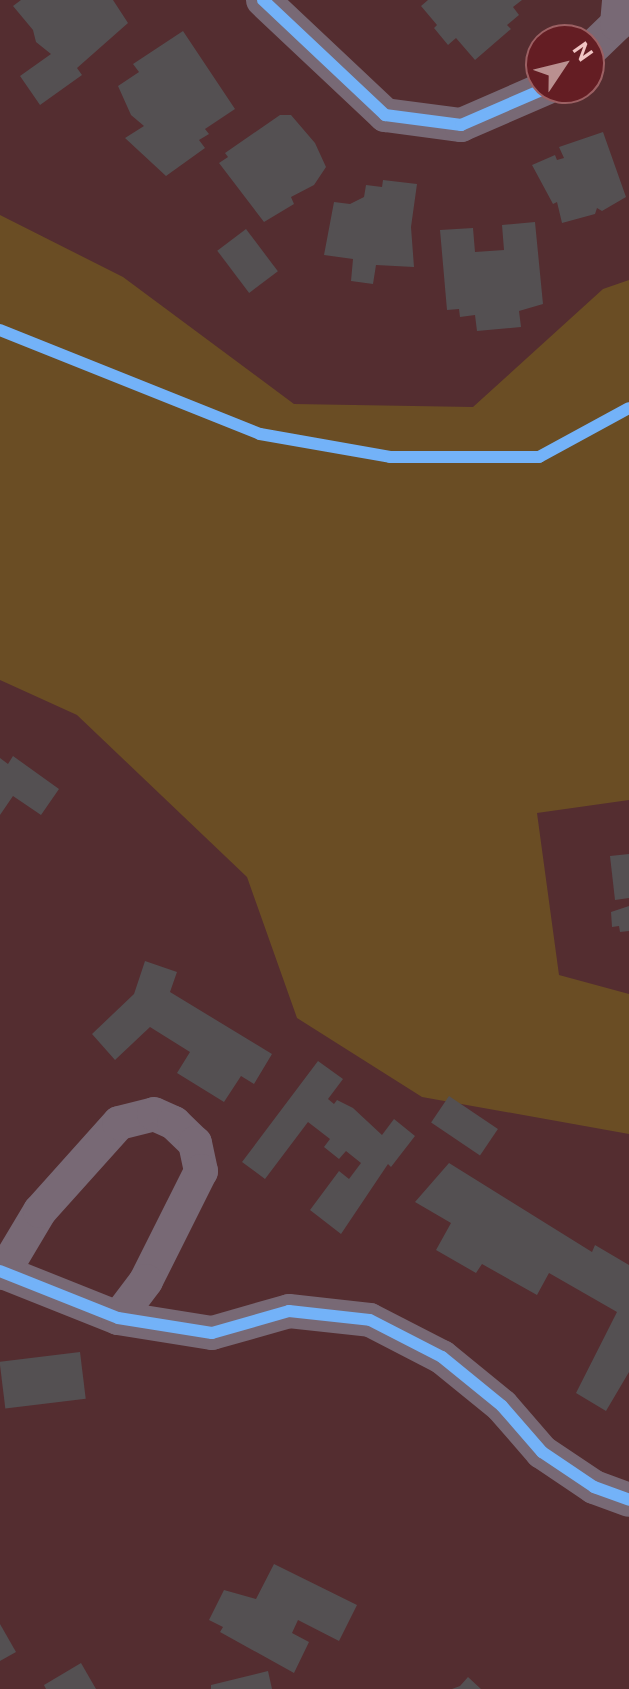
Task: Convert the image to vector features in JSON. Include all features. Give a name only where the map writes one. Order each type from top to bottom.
[{"type":"street","points":[[263,0],[385,115],[461,125],[525,97]]},
{"type":"street","points":[[605,36],[617,24],[619,0]]},
{"type":"street","points":[[118,1318],[146,1281],[201,1171],[195,1143],[174,1123],[154,1114],[119,1123],[40,1211],[2,1272],[118,1318],[212,1333],[289,1311],[370,1320],[442,1357],[502,1406],[542,1452],[594,1487],[629,1500]]},
{"type":"shaded area","points":[[0,215],[123,277],[294,404],[473,407],[603,289],[629,280],[629,800],[537,813],[559,975],[629,994],[629,1134],[422,1097],[297,1018],[247,877],[77,715],[0,680]]},
{"type":"building","points":[[21,0],[113,0],[128,23],[77,68],[82,75],[40,105],[20,76],[51,54],[36,42],[33,30],[13,6]]},
{"type":"building","points":[[428,0],[522,0],[513,7],[519,15],[507,25],[511,29],[475,60],[456,38],[448,45],[434,28],[437,25],[421,6]]},
{"type":"building","points":[[183,31],[235,109],[205,129],[209,134],[199,140],[205,148],[166,176],[125,138],[144,126],[131,115],[118,86],[139,72],[133,64]]},
{"type":"building","points":[[280,115],[291,115],[315,143],[326,167],[314,185],[291,197],[294,204],[264,222],[219,163],[228,157],[225,153]]},
{"type":"building","points":[[603,132],[626,197],[602,211],[597,208],[595,214],[562,223],[557,202],[553,204],[532,165],[555,155],[557,160],[564,158],[559,147]]},
{"type":"building","points":[[383,180],[417,184],[411,227],[414,267],[376,265],[373,284],[351,281],[353,259],[324,255],[334,202],[350,204],[364,197],[366,185],[382,187]]},
{"type":"building","points":[[535,222],[543,304],[519,311],[521,327],[477,331],[475,315],[460,317],[459,309],[447,310],[440,230],[473,228],[475,252],[504,250],[502,225]]},
{"type":"building","points":[[246,229],[278,271],[249,293],[217,251]]},
{"type":"building","points":[[13,756],[59,789],[41,815],[13,796],[0,815],[0,758],[8,764]]},
{"type":"building","points":[[629,854],[629,898],[615,900],[610,856]]},
{"type":"building","points":[[629,906],[629,931],[620,932],[619,926],[612,927],[611,912]]},
{"type":"building","points":[[145,961],[177,972],[170,992],[272,1054],[254,1084],[241,1076],[224,1102],[177,1073],[190,1052],[150,1027],[115,1060],[92,1034],[134,994]]},
{"type":"building","points":[[318,1061],[343,1079],[328,1099],[334,1104],[337,1100],[353,1108],[382,1135],[394,1119],[415,1136],[391,1167],[388,1164],[341,1234],[310,1210],[339,1171],[349,1179],[361,1163],[346,1151],[339,1159],[324,1147],[330,1139],[308,1122],[265,1179],[242,1162]]},
{"type":"building","points":[[449,1096],[498,1129],[480,1156],[431,1123]]},
{"type":"building","points":[[449,1163],[592,1252],[595,1245],[629,1265],[629,1372],[606,1411],[576,1393],[617,1312],[549,1273],[537,1295],[482,1264],[476,1273],[436,1250],[451,1223],[415,1202]]},
{"type":"building","points":[[80,1352],[86,1399],[5,1409],[0,1362]]},
{"type":"building","points":[[274,1564],[357,1605],[339,1641],[298,1620],[292,1633],[309,1642],[294,1673],[220,1632],[223,1627],[209,1620],[224,1590],[256,1599]]},
{"type":"building","points":[[0,1624],[16,1652],[0,1661]]},
{"type":"building","points":[[81,1663],[96,1689],[46,1689],[44,1685]]},
{"type":"building","points":[[268,1671],[272,1689],[211,1689],[211,1685]]},
{"type":"building","points":[[468,1677],[481,1689],[452,1689],[460,1686]]},
{"type":"cycle path","points":[[263,0],[385,115],[461,125],[525,97]]},
{"type":"cycle path","points":[[0,330],[260,434],[390,457],[539,457],[629,408]]},
{"type":"cycle path","points":[[0,1271],[118,1318],[212,1333],[289,1311],[370,1320],[442,1357],[502,1406],[542,1452],[594,1487],[629,1500]]}]
